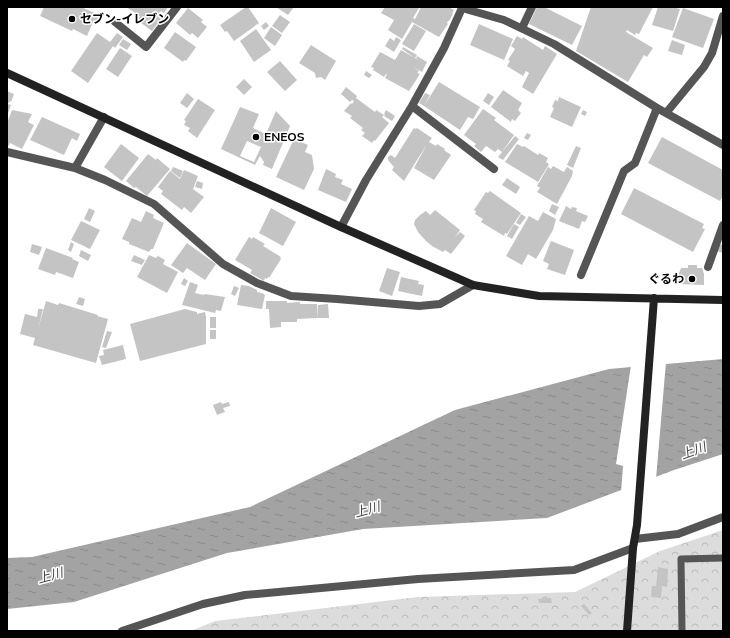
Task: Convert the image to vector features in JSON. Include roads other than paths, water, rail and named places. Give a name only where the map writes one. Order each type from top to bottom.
[{"type":"street","points":[[115,22],[146,47],[177,7]]},
{"type":"street","points":[[522,28],[532,7]]},
{"type":"street","points":[[340,227],[366,180],[412,106],[444,48],[462,8],[504,20],[554,44],[657,108],[723,145]]},
{"type":"street","points":[[666,113],[704,67],[712,53],[723,16]]},
{"type":"street","points":[[7,73],[340,227],[473,284],[539,296],[723,300]]},
{"type":"street","points":[[412,106],[494,169]]},
{"type":"street","points":[[581,275],[624,172],[635,163],[657,108]]},
{"type":"street","points":[[75,168],[104,117]]},
{"type":"street","points":[[7,152],[75,168],[105,180],[154,204],[223,264],[257,283],[291,296],[419,306],[440,304],[473,284]]},
{"type":"street","points":[[708,267],[723,225]]},
{"type":"street","points":[[627,631],[633,548],[637,525],[654,298]]},
{"type":"street","points":[[635,539],[678,534],[723,517]]},
{"type":"street","points":[[122,631],[203,604],[245,595],[418,579],[574,570],[633,548]]},
{"type":"lane","points":[[682,631],[681,559],[723,558]]},
{"type":"water","name":"上川","points":[[723,359],[723,454],[674,470],[547,518],[363,529],[227,553],[74,602],[7,609],[7,558],[32,557],[250,507],[455,410],[609,369]]},
{"type":"place","name":"セブン-イレブン","points":[[72,19]]},
{"type":"place","name":"ENEOS","points":[[256,137]]},
{"type":"place","name":"ぐるわ","points":[[692,279]]}]
